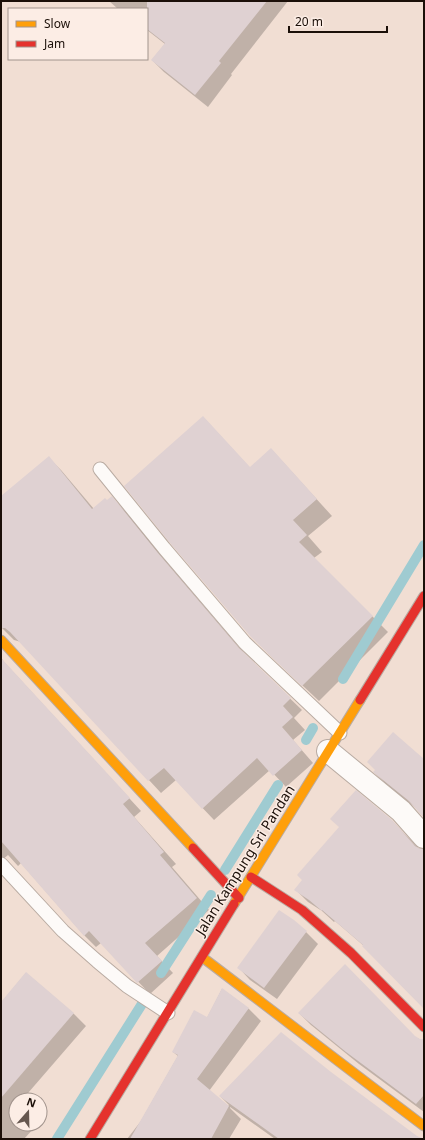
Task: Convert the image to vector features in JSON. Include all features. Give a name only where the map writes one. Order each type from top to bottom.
[{"type":"street","name":"Jalan Kampung Sri Pandan","points":[[90,1139],[424,596]]},
{"type":"street","points":[[1,640],[239,898]]},
{"type":"street","points":[[328,751],[401,811],[424,837]]},
{"type":"street","points":[[251,877],[302,910],[351,953],[424,1027]]},
{"type":"street","points":[[202,956],[294,1026],[338,1062],[424,1126]]},
{"type":"lane","points":[[100,469],[164,548],[245,643],[340,733]]},
{"type":"lane","points":[[1,864],[63,931],[127,986],[168,1013]]},
{"type":"building","points":[[147,1],[267,1],[219,61],[221,63],[195,95],[151,60],[165,43],[148,30]]},
{"type":"building","points":[[203,416],[250,467],[271,448],[317,499],[293,520],[307,535],[299,542],[373,616],[302,686],[251,637],[170,543],[124,486]]},
{"type":"building","points":[[49,456],[92,509],[105,498],[107,500],[112,496],[158,553],[239,648],[291,698],[283,706],[293,717],[282,727],[302,750],[273,776],[257,758],[202,809],[164,768],[148,781],[10,632],[5,628],[1,628],[1,496]]},
{"type":"building","points":[[1,658],[130,798],[123,804],[164,852],[160,855],[197,898],[145,943],[162,961],[137,983],[89,931],[84,936],[1,841]]},
{"type":"building","points":[[393,732],[424,759],[424,818],[409,801],[373,772],[375,770],[367,762]]},
{"type":"building","points":[[356,790],[392,820],[415,846],[420,849],[424,849],[424,1009],[362,946],[363,945],[322,910],[294,890],[302,880],[297,875],[339,827],[330,819]]},
{"type":"building","points":[[279,910],[307,931],[264,988],[237,968]]},
{"type":"building","points":[[345,964],[415,1036],[420,1039],[424,1039],[424,1095],[416,1104],[346,1052],[298,1013]]},
{"type":"building","points":[[26,972],[74,1013],[1,1098],[1,1002]]},
{"type":"building","points":[[222,988],[249,1008],[197,1079],[229,1106],[211,1139],[130,1139],[178,1055],[172,1052],[194,1010],[207,1017]]},
{"type":"building","points":[[281,1032],[331,1072],[417,1136],[424,1139],[279,1139],[219,1096]]},
{"type":"waterway","points":[[343,679],[424,545]]},
{"type":"waterway","points":[[306,740],[313,728]]},
{"type":"waterway","points":[[225,870],[278,785]]},
{"type":"waterway","points":[[161,973],[211,895]]},
{"type":"waterway","points":[[57,1139],[142,1004]]},
{"type":"traffic: slow","points":[[1,640],[193,848]]},
{"type":"traffic: slow","points":[[234,904],[360,700]]},
{"type":"traffic: slow","points":[[202,957],[424,1126]]},
{"type":"traffic: jam","points":[[360,700],[424,596]]},
{"type":"traffic: jam","points":[[193,848],[239,898]]},
{"type":"traffic: jam","points":[[251,877],[302,910],[351,953],[424,1027]]},
{"type":"traffic: jam","points":[[90,1139],[234,904]]}]
